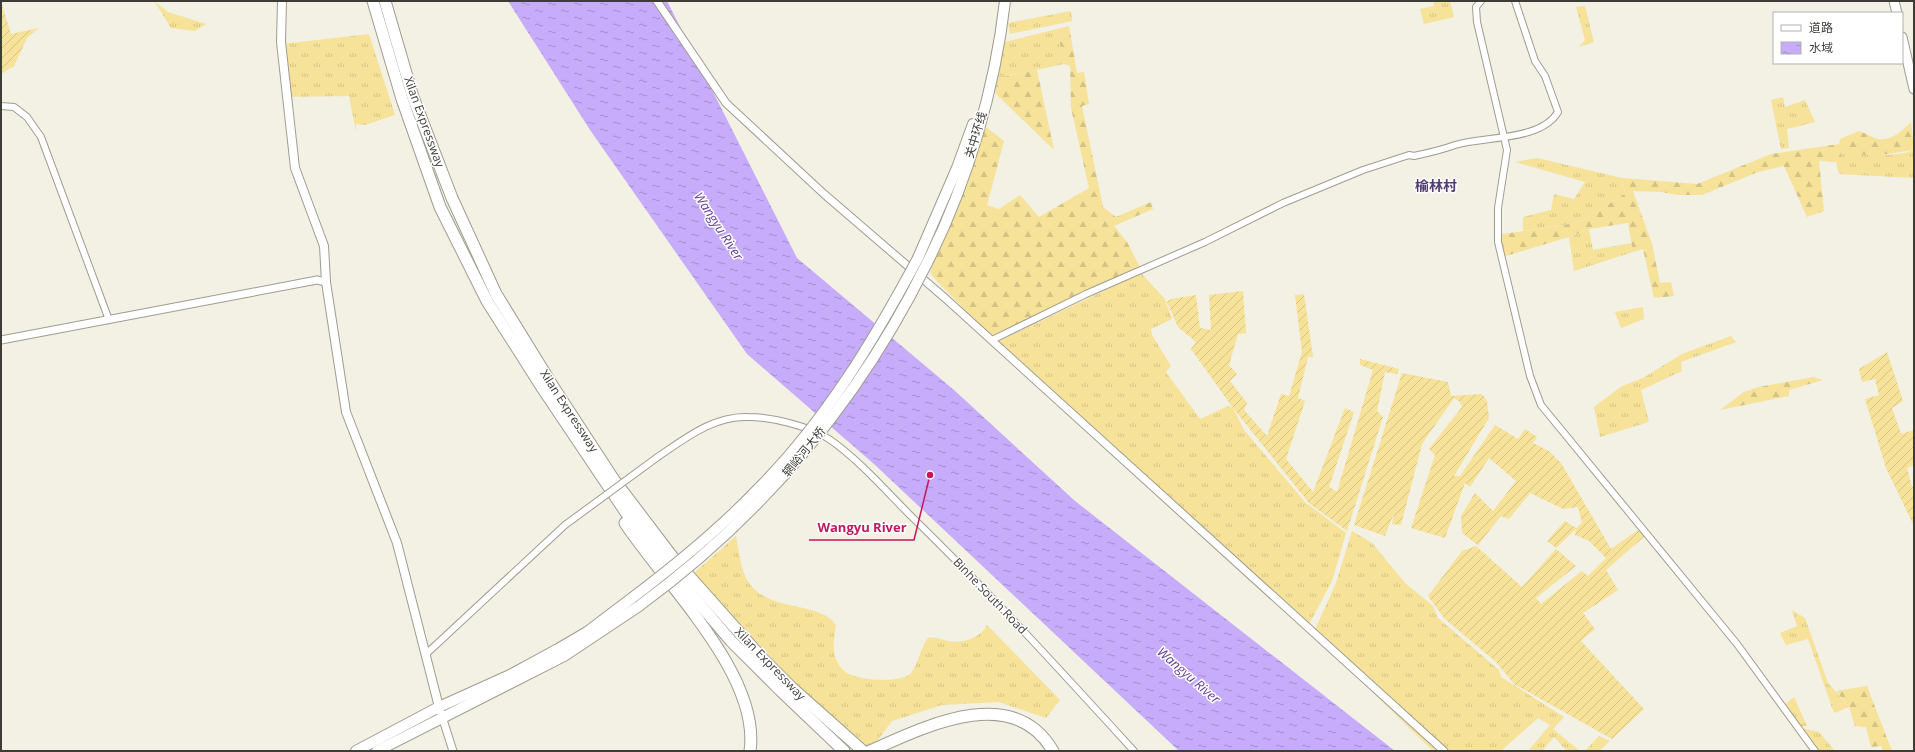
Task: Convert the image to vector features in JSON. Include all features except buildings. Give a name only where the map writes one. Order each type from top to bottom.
[{"type":"highway","name":"Xilan Expressway","points":[[373,1],[402,99],[440,208],[487,300],[574,437],[631,520],[695,599],[732,641],[774,685],[844,751]]},
{"type":"highway","name":"Xilan Expressway","points":[[384,1],[413,97],[452,198],[496,294],[552,385],[614,480],[674,559],[762,658],[791,687],[863,751]]},
{"type":"highway","name":"关中环线","points":[[923,261],[979,107],[996,21],[998,1]]},
{"type":"highway","name":"关中环线","points":[[923,261],[965,172],[982,115],[1002,22],[1005,1]]},
{"type":"highway","name":"辋峪河大桥","points":[[636,602],[735,513],[762,486],[806,434],[861,360],[892,308],[923,261]]},
{"type":"highway","points":[[574,437],[596,479],[634,537],[689,608],[733,674],[748,710],[751,733],[750,751]]},
{"type":"highway","points":[[356,751],[439,707],[510,675],[558,649],[636,602]]},
{"type":"highway","points":[[377,751],[564,656],[636,602]]},
{"type":"highway","points":[[870,751],[963,716],[995,714],[1022,721],[1036,729],[1053,751]]},
{"type":"highway","points":[[881,751],[901,740],[954,724],[984,719],[1022,728],[1039,740],[1047,751]]},
{"type":"main road","points":[[282,1],[281,42],[295,168],[324,246],[326,282],[346,412],[397,543],[439,707]]},
{"type":"main road","points":[[1894,1],[1897,12]]},
{"type":"main road","points":[[1903,40],[1914,89]]},
{"type":"street","points":[[657,1],[726,104],[824,194],[992,340],[1444,751]]},
{"type":"street","points":[[1481,1],[1476,7],[1477,22],[1507,150],[1498,208],[1498,242],[1530,376],[1541,405],[1737,644],[1815,751]]},
{"type":"street","points":[[992,340],[1086,294],[1205,242],[1283,203],[1364,170],[1409,156],[1455,145],[1536,130],[1554,119],[1558,112],[1545,76],[1535,62],[1515,1]]},
{"type":"street","points":[[1,106],[14,107],[27,117],[41,137],[109,320]]},
{"type":"street","points":[[1,340],[317,280],[326,282]]},
{"type":"street","name":"Binhe South Road","points":[[425,655],[565,525],[659,456],[706,426],[737,417],[761,418],[818,433],[839,447],[942,546],[1008,614],[1134,751]]},
{"type":"street","points":[[439,707],[453,751]]},
{"type":"green space","points":[[1433,1],[1450,1],[1454,17],[1424,24],[1420,9],[1434,6]]},
{"type":"green space","points":[[1,2],[11,34],[39,28],[27,38],[14,66],[1,74]]},
{"type":"green space","points":[[155,2],[168,12],[206,24],[195,31],[171,28]]},
{"type":"green space","points":[[1585,6],[1594,42],[1579,47],[1585,40],[1576,7]]},
{"type":"green space","points":[[1071,11],[1072,21],[1010,34],[1008,23]]},
{"type":"green space","points":[[1069,26],[1077,73],[1084,72],[1089,104],[1082,106],[1103,207],[1116,217],[1151,202],[1153,209],[1114,226],[1127,242],[1141,269],[993,339],[930,272],[986,127],[1004,141],[987,205],[999,209],[1020,195],[1039,217],[1089,188],[1071,108],[1070,66],[1064,64],[1057,29]]},
{"type":"green space","points":[[1057,29],[1064,64],[998,78],[1005,42]]},
{"type":"green space","points":[[369,34],[395,115],[365,125],[356,124],[356,132],[349,96],[282,97],[282,44]]},
{"type":"green space","points":[[1037,70],[1054,150],[995,93],[998,78]]},
{"type":"green space","points":[[1783,97],[1785,107],[1805,100],[1815,122],[1787,129],[1789,148],[1781,149],[1771,100]]},
{"type":"green space","points":[[1911,122],[1914,150],[1874,156],[1841,151],[1841,158],[1836,162],[1819,161],[1824,211],[1807,217],[1784,166],[1758,172],[1702,195],[1678,195],[1661,192],[1633,191],[1652,244],[1660,283],[1671,282],[1674,296],[1654,298],[1643,249],[1633,252],[1628,223],[1589,229],[1569,237],[1499,258],[1495,235],[1560,226],[1581,221],[1625,194],[1622,178],[1697,184],[1771,154],[1839,144],[1840,139],[1859,131],[1876,138],[1884,139],[1893,137]]},
{"type":"green space","points":[[1914,150],[1914,178],[1839,174],[1836,162],[1841,158],[1841,151],[1887,155],[1905,153]]},
{"type":"green space","points":[[1537,158],[1622,178],[1625,194],[1581,221],[1560,226],[1523,231],[1523,217],[1551,210],[1554,194],[1574,199],[1585,182],[1515,162]]},
{"type":"green space","points":[[1589,229],[1593,250],[1632,243],[1633,252],[1574,271],[1569,237]]},
{"type":"green space","points":[[1141,273],[1165,299],[1172,319],[1151,329],[1152,335],[1171,366],[1166,372],[1200,419],[1228,406],[1233,408],[1244,430],[1305,502],[1346,533],[1332,581],[1307,628],[1225,547],[997,342]]},
{"type":"green space","points":[[1243,291],[1246,333],[1238,334],[1229,365],[1237,374],[1230,381],[1247,403],[1244,410],[1267,436],[1281,394],[1289,396],[1302,352],[1295,295],[1304,294],[1313,357],[1308,357],[1298,398],[1305,401],[1286,459],[1313,492],[1345,408],[1354,412],[1329,487],[1337,492],[1373,370],[1360,365],[1360,359],[1399,369],[1397,374],[1385,372],[1377,411],[1383,417],[1347,531],[1309,503],[1233,408],[1191,349],[1196,342],[1178,327],[1167,302],[1171,299],[1196,295],[1200,328],[1211,330],[1209,295]]},
{"type":"green space","points":[[1643,307],[1644,319],[1621,328],[1615,312]]},
{"type":"green space","points":[[1731,336],[1736,342],[1681,362],[1682,371],[1641,390],[1649,422],[1600,437],[1594,407],[1622,386],[1643,378],[1682,354]]},
{"type":"green space","points":[[1887,352],[1903,401],[1892,408],[1901,434],[1914,430],[1914,465],[1907,468],[1912,487],[1914,487],[1914,526],[1886,468],[1865,399],[1879,395],[1875,379],[1862,382],[1859,369]]},
{"type":"green space","points":[[1402,373],[1448,382],[1451,396],[1482,394],[1487,401],[1489,418],[1454,476],[1460,476],[1495,425],[1518,439],[1525,429],[1537,437],[1533,443],[1549,451],[1561,463],[1611,549],[1638,530],[1645,536],[1606,570],[1618,590],[1583,613],[1595,629],[1581,641],[1644,709],[1612,739],[1514,684],[1496,662],[1445,619],[1428,596],[1462,551],[1476,546],[1522,587],[1556,549],[1576,566],[1536,598],[1541,604],[1582,571],[1588,576],[1606,558],[1589,541],[1575,535],[1576,529],[1556,548],[1547,541],[1565,521],[1576,528],[1582,523],[1578,507],[1563,509],[1530,493],[1509,519],[1501,516],[1478,545],[1462,533],[1461,516],[1475,493],[1493,511],[1516,481],[1489,458],[1470,487],[1465,483],[1445,538],[1411,528],[1435,455],[1429,449],[1462,407],[1460,402],[1454,398],[1422,444],[1401,525],[1392,524],[1394,513],[1385,536],[1354,525]]},
{"type":"green space","points":[[1813,377],[1823,380],[1789,390],[1789,396],[1720,410],[1744,392],[1759,387]]},
{"type":"green space","points":[[1352,531],[1372,543],[1406,584],[1433,606],[1438,618],[1499,670],[1501,677],[1564,717],[1553,729],[1580,751],[1567,751],[1554,737],[1542,751],[1528,751],[1550,725],[1538,718],[1501,751],[1433,751],[1313,634],[1336,583]]},
{"type":"green space","points":[[736,536],[740,560],[746,578],[758,592],[769,599],[819,613],[829,618],[836,625],[834,634],[834,654],[840,666],[847,673],[862,678],[881,680],[899,679],[911,673],[914,669],[923,646],[928,638],[936,638],[953,642],[965,641],[976,637],[987,625],[1060,700],[1046,718],[999,702],[942,705],[892,721],[871,749],[799,688],[694,573]]},
{"type":"green space","points":[[1792,610],[1805,618],[1828,683],[1849,707],[1834,713],[1808,639],[1786,645],[1780,633],[1797,626]]},
{"type":"green space","points":[[1867,686],[1892,751],[1883,751],[1881,746],[1871,747],[1866,727],[1855,726],[1849,707],[1836,691]]},
{"type":"green space","points":[[1794,697],[1807,726],[1800,726],[1784,705]]},
{"type":"green space","points":[[1802,728],[1819,732],[1835,751],[1819,751]]},
{"type":"green space","points":[[1599,736],[1610,741],[1599,751],[1585,751]]},
{"type":"water","points":[[508,1],[667,1],[797,258],[954,390],[1075,501],[1395,751],[1179,751],[874,464],[747,354],[590,130]]},
{"type":"place","name":"Wangyu River","points":[[930,475]]},
{"type":"district","name":"榆林村","points":[[1436,186]]}]
